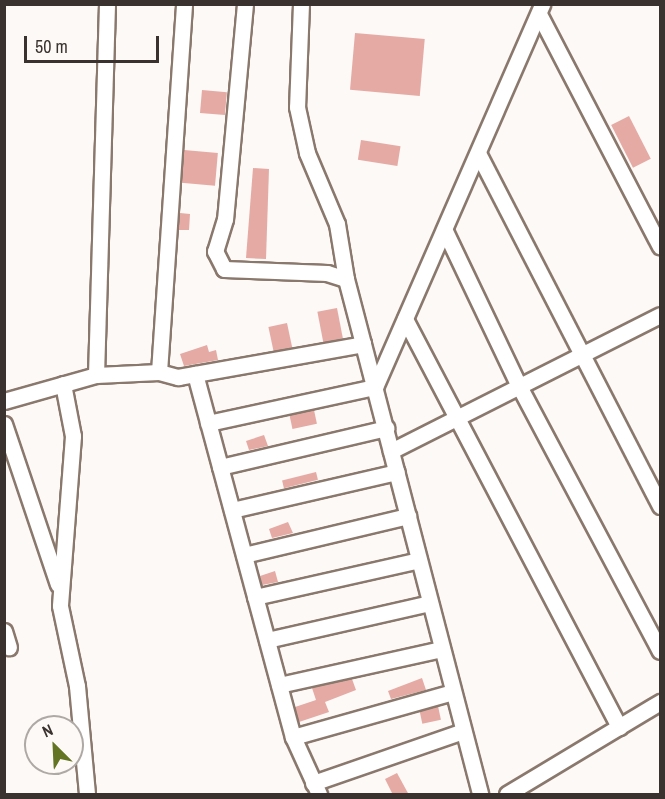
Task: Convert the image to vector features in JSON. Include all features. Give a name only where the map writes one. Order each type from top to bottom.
[{"type":"street","points":[[96,375],[107,4]]},
{"type":"street","points":[[159,372],[184,4]]},
{"type":"street","points":[[245,4],[225,219],[215,251],[224,269],[327,273],[346,279]]},
{"type":"street","points":[[301,4],[297,107],[307,153],[337,224],[346,279],[480,795]]},
{"type":"street","points":[[375,387],[479,155],[541,9]]},
{"type":"street","points":[[541,9],[660,246]]},
{"type":"street","points":[[479,155],[660,506]]},
{"type":"street","points":[[445,231],[519,386],[660,651]]},
{"type":"street","points":[[391,451],[660,315]]},
{"type":"street","points":[[405,319],[619,727]]},
{"type":"street","points":[[4,401],[96,375],[159,372],[195,374],[363,344]]},
{"type":"street","points":[[195,374],[293,737],[316,789],[463,731]]},
{"type":"street","points":[[59,588],[73,436],[63,384]]},
{"type":"street","points":[[208,423],[375,387]]},
{"type":"street","points":[[4,424],[59,588],[77,686],[87,795]]},
{"type":"street","points":[[220,467],[386,428]]},
{"type":"street","points":[[232,510],[397,472]]},
{"type":"street","points":[[244,555],[408,516]]},
{"type":"street","points":[[255,597],[419,560]]},
{"type":"street","points":[[267,640],[430,603]]},
{"type":"street","points":[[4,631],[9,647]]},
{"type":"street","points":[[279,685],[442,649]]},
{"type":"street","points":[[293,737],[453,692]]},
{"type":"street","points":[[507,795],[660,702]]},
{"type":"building","points":[[355,33],[425,39],[420,96],[350,90]]},
{"type":"building","points":[[202,90],[227,92],[225,115],[200,113]]},
{"type":"building","points":[[629,116],[651,159],[633,168],[611,125]]},
{"type":"building","points":[[361,140],[401,146],[397,166],[358,160]]},
{"type":"building","points":[[184,150],[218,153],[215,186],[181,183]]},
{"type":"building","points":[[253,168],[269,169],[266,259],[246,258]]},
{"type":"building","points":[[180,213],[190,214],[189,230],[178,230]]},
{"type":"building","points":[[337,308],[343,338],[323,342],[317,312]]},
{"type":"building","points":[[287,323],[292,347],[274,351],[268,327]]},
{"type":"building","points":[[207,345],[209,352],[216,350],[218,360],[184,366],[180,354]]},
{"type":"building","points":[[314,410],[317,424],[292,429],[290,415]]},
{"type":"building","points":[[264,435],[268,446],[249,450],[246,441]]},
{"type":"building","points":[[316,472],[318,480],[284,488],[282,480]]},
{"type":"building","points":[[288,522],[293,533],[272,538],[269,529]]},
{"type":"building","points":[[275,571],[278,582],[262,585],[260,576]]},
{"type":"building","points":[[422,678],[426,690],[391,699],[388,691]]},
{"type":"building","points":[[352,679],[356,690],[325,702],[329,712],[299,722],[295,707],[316,700],[312,688]]},
{"type":"building","points":[[438,706],[441,720],[422,724],[419,710]]},
{"type":"building","points":[[397,773],[409,795],[393,795],[385,779]]}]
